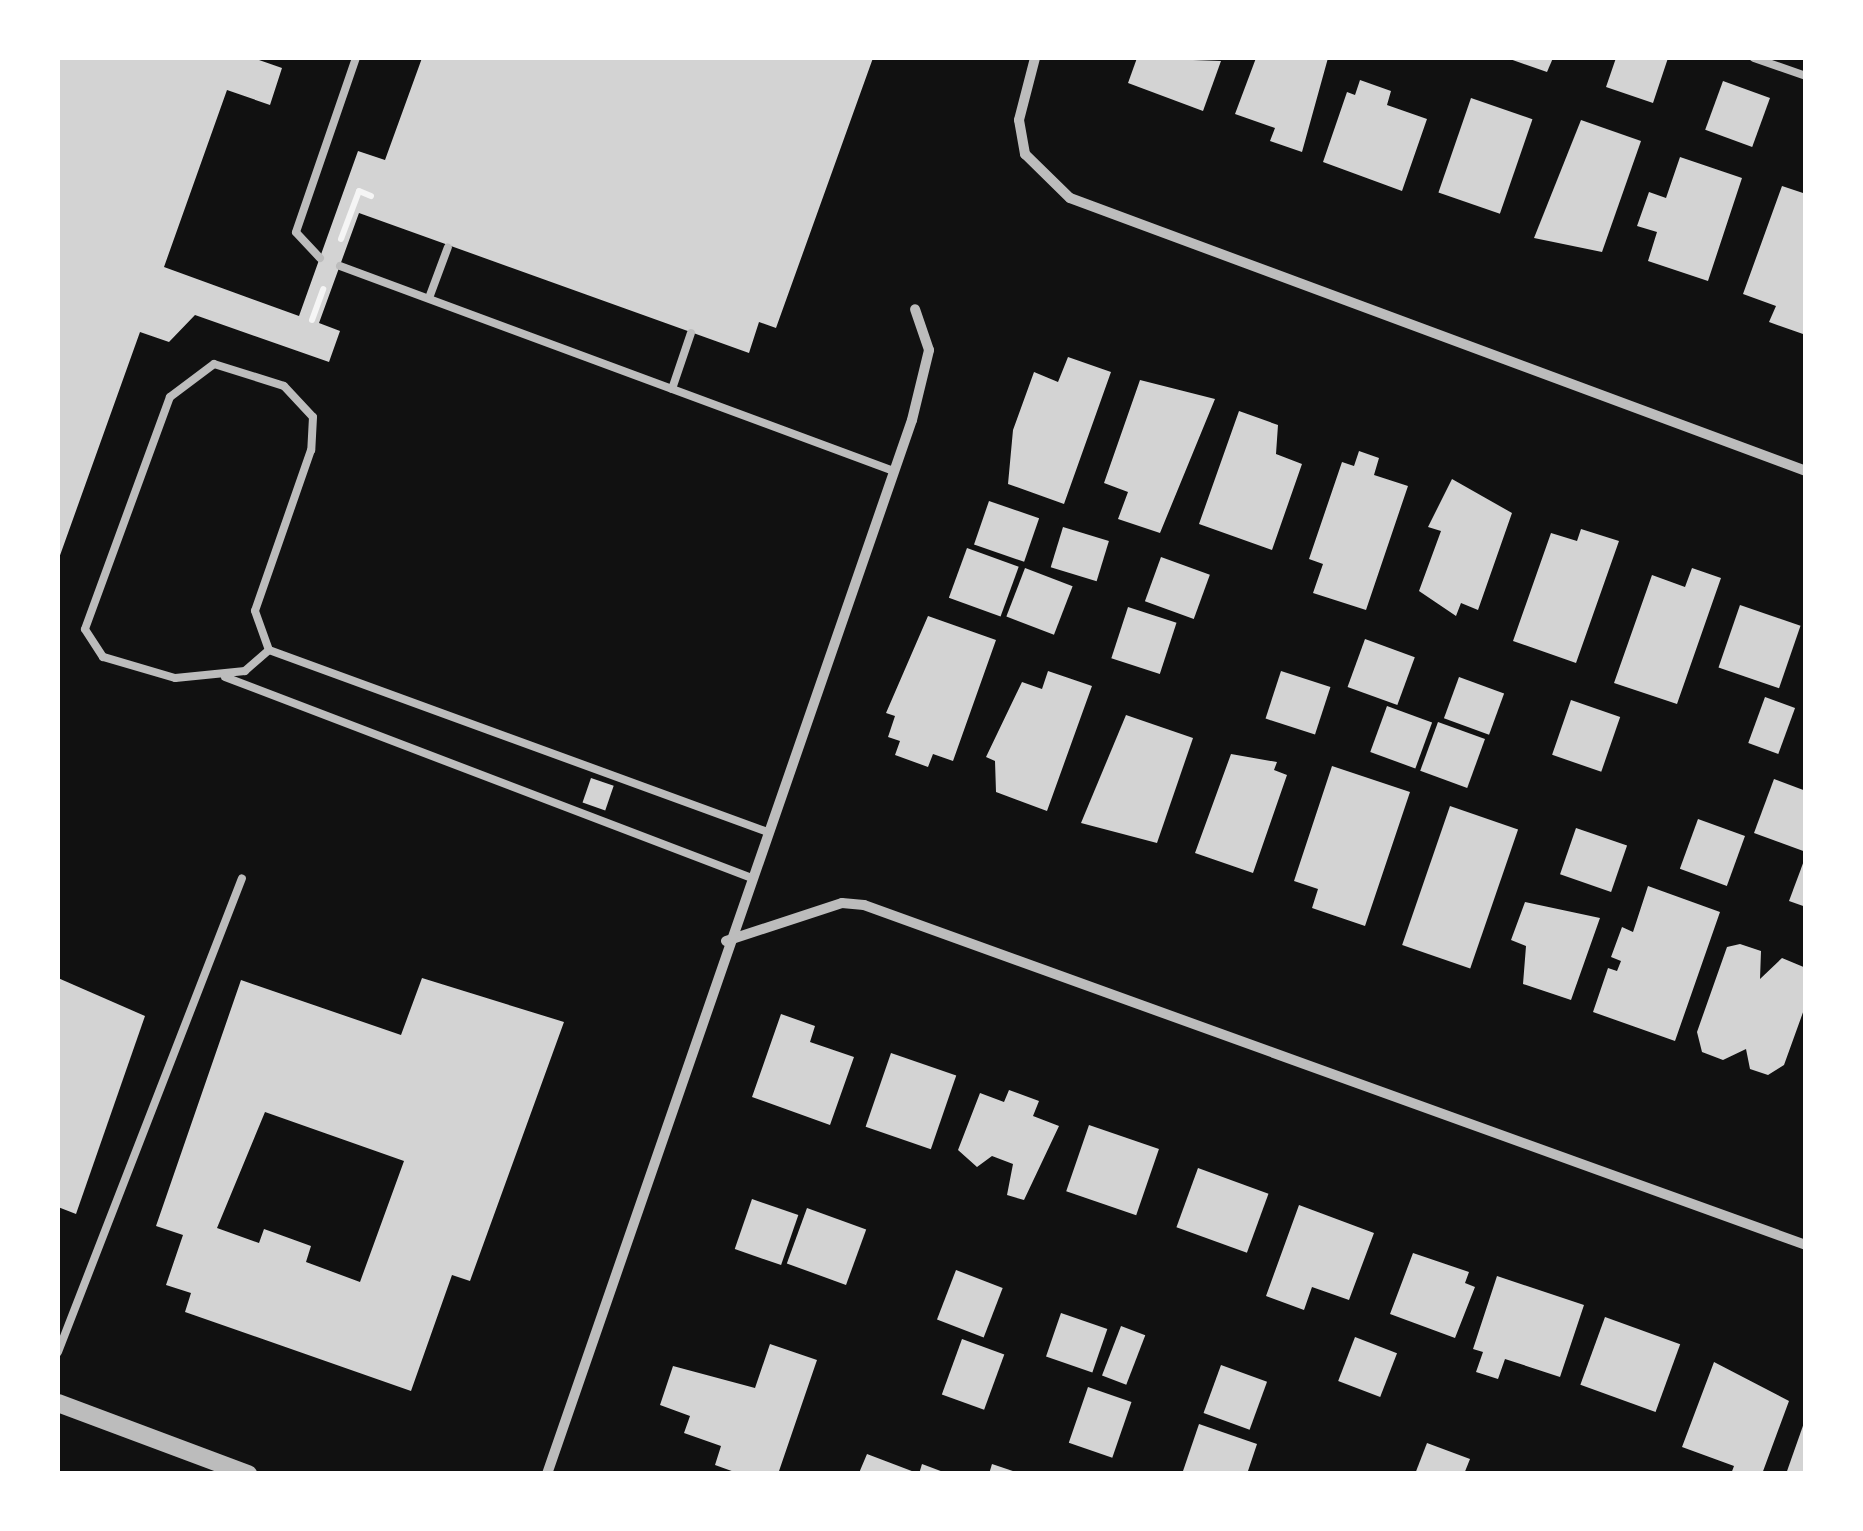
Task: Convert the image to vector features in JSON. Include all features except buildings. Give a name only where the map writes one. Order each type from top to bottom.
[{"type":"street","points":[[1035,58],[1020,109],[1025,154],[1070,198],[1806,470]]},
{"type":"street","points":[[547,1474],[726,942],[926,371],[927,334],[914,309]]},
{"type":"street","points":[[726,942],[842,903],[864,904],[1806,1245]]},
{"type":"street","points":[[58,1404],[248,1474]]},
{"type":"lane","points":[[320,258],[296,232],[356,58]]},
{"type":"lane","points":[[1754,58],[1806,76]]},
{"type":"lane","points":[[428,298],[448,246]]},
{"type":"lane","points":[[340,266],[894,471]]},
{"type":"lane","points":[[672,389],[691,333]]},
{"type":"lane","points":[[269,650],[255,611],[311,450],[312,417],[284,386],[214,364],[170,397],[85,630],[103,657],[131,669],[221,676],[749,877]]},
{"type":"lane","points":[[221,676],[269,650],[766,831]]},
{"type":"lane","points":[[58,1352],[242,878]]}]
